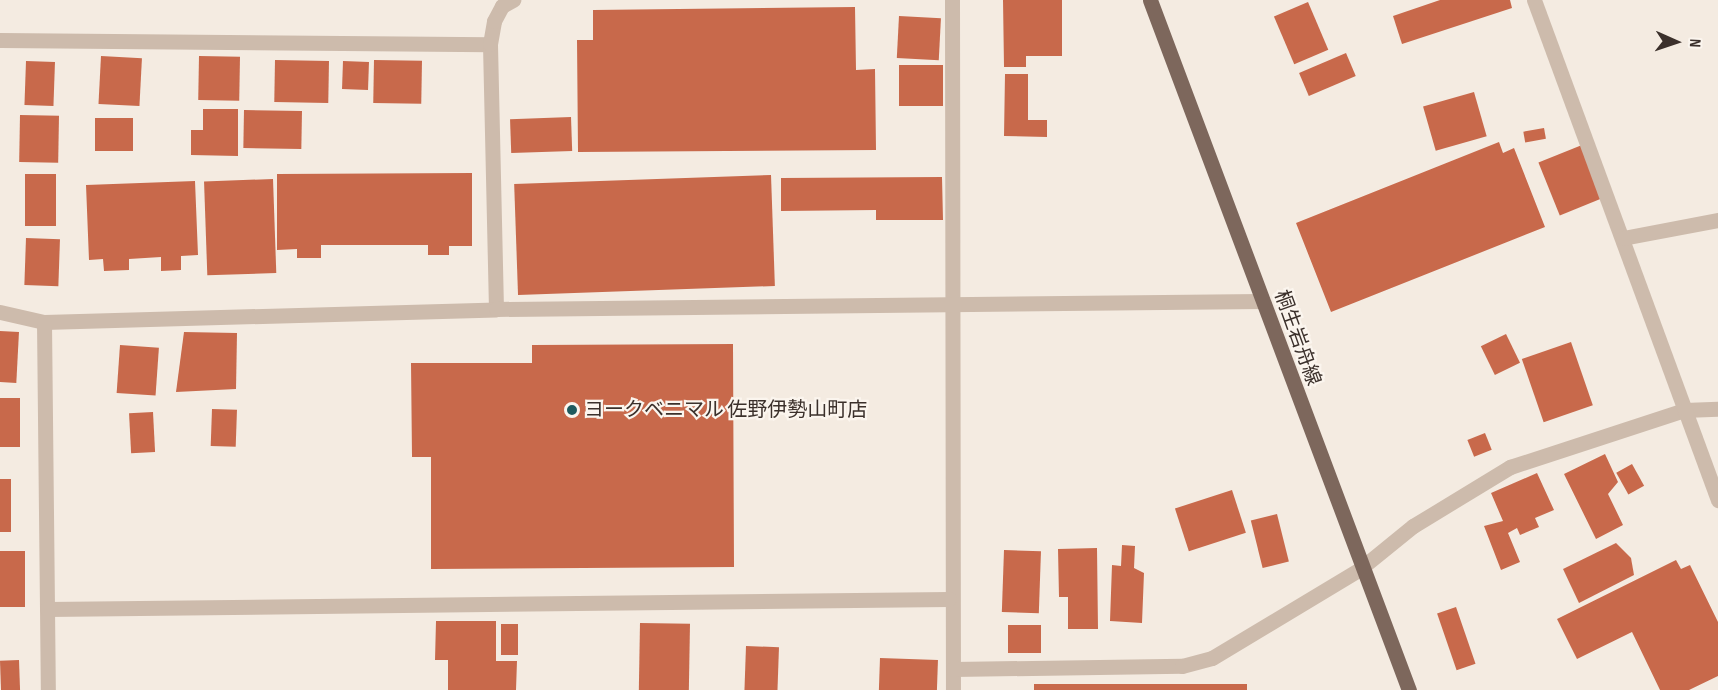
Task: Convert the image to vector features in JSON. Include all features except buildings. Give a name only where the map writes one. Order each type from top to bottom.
[{"type":"main road","name":"桐生岩舟線","points":[[1150,0],[1360,569],[1409,690]]},
{"type":"street","points":[[495,309],[490,44],[502,6],[513,0]]},
{"type":"street","points":[[952,0],[950,599],[954,690]]},
{"type":"street","points":[[1534,0],[1718,500]]},
{"type":"street","points":[[0,40],[490,44]]},
{"type":"street","points":[[1623,238],[1718,220]]},
{"type":"street","points":[[0,312],[44,322],[495,309],[1261,301]]},
{"type":"street","points":[[44,322],[48,690]]},
{"type":"street","points":[[953,669],[1182,666],[1212,658],[1360,569],[1413,525],[1510,467],[1684,410],[1718,409]]},
{"type":"street","points":[[47,609],[950,599]]},
{"type":"place","name":"ヨークベニマル 佐野伊勢山町店","points":[[572,410]]}]
